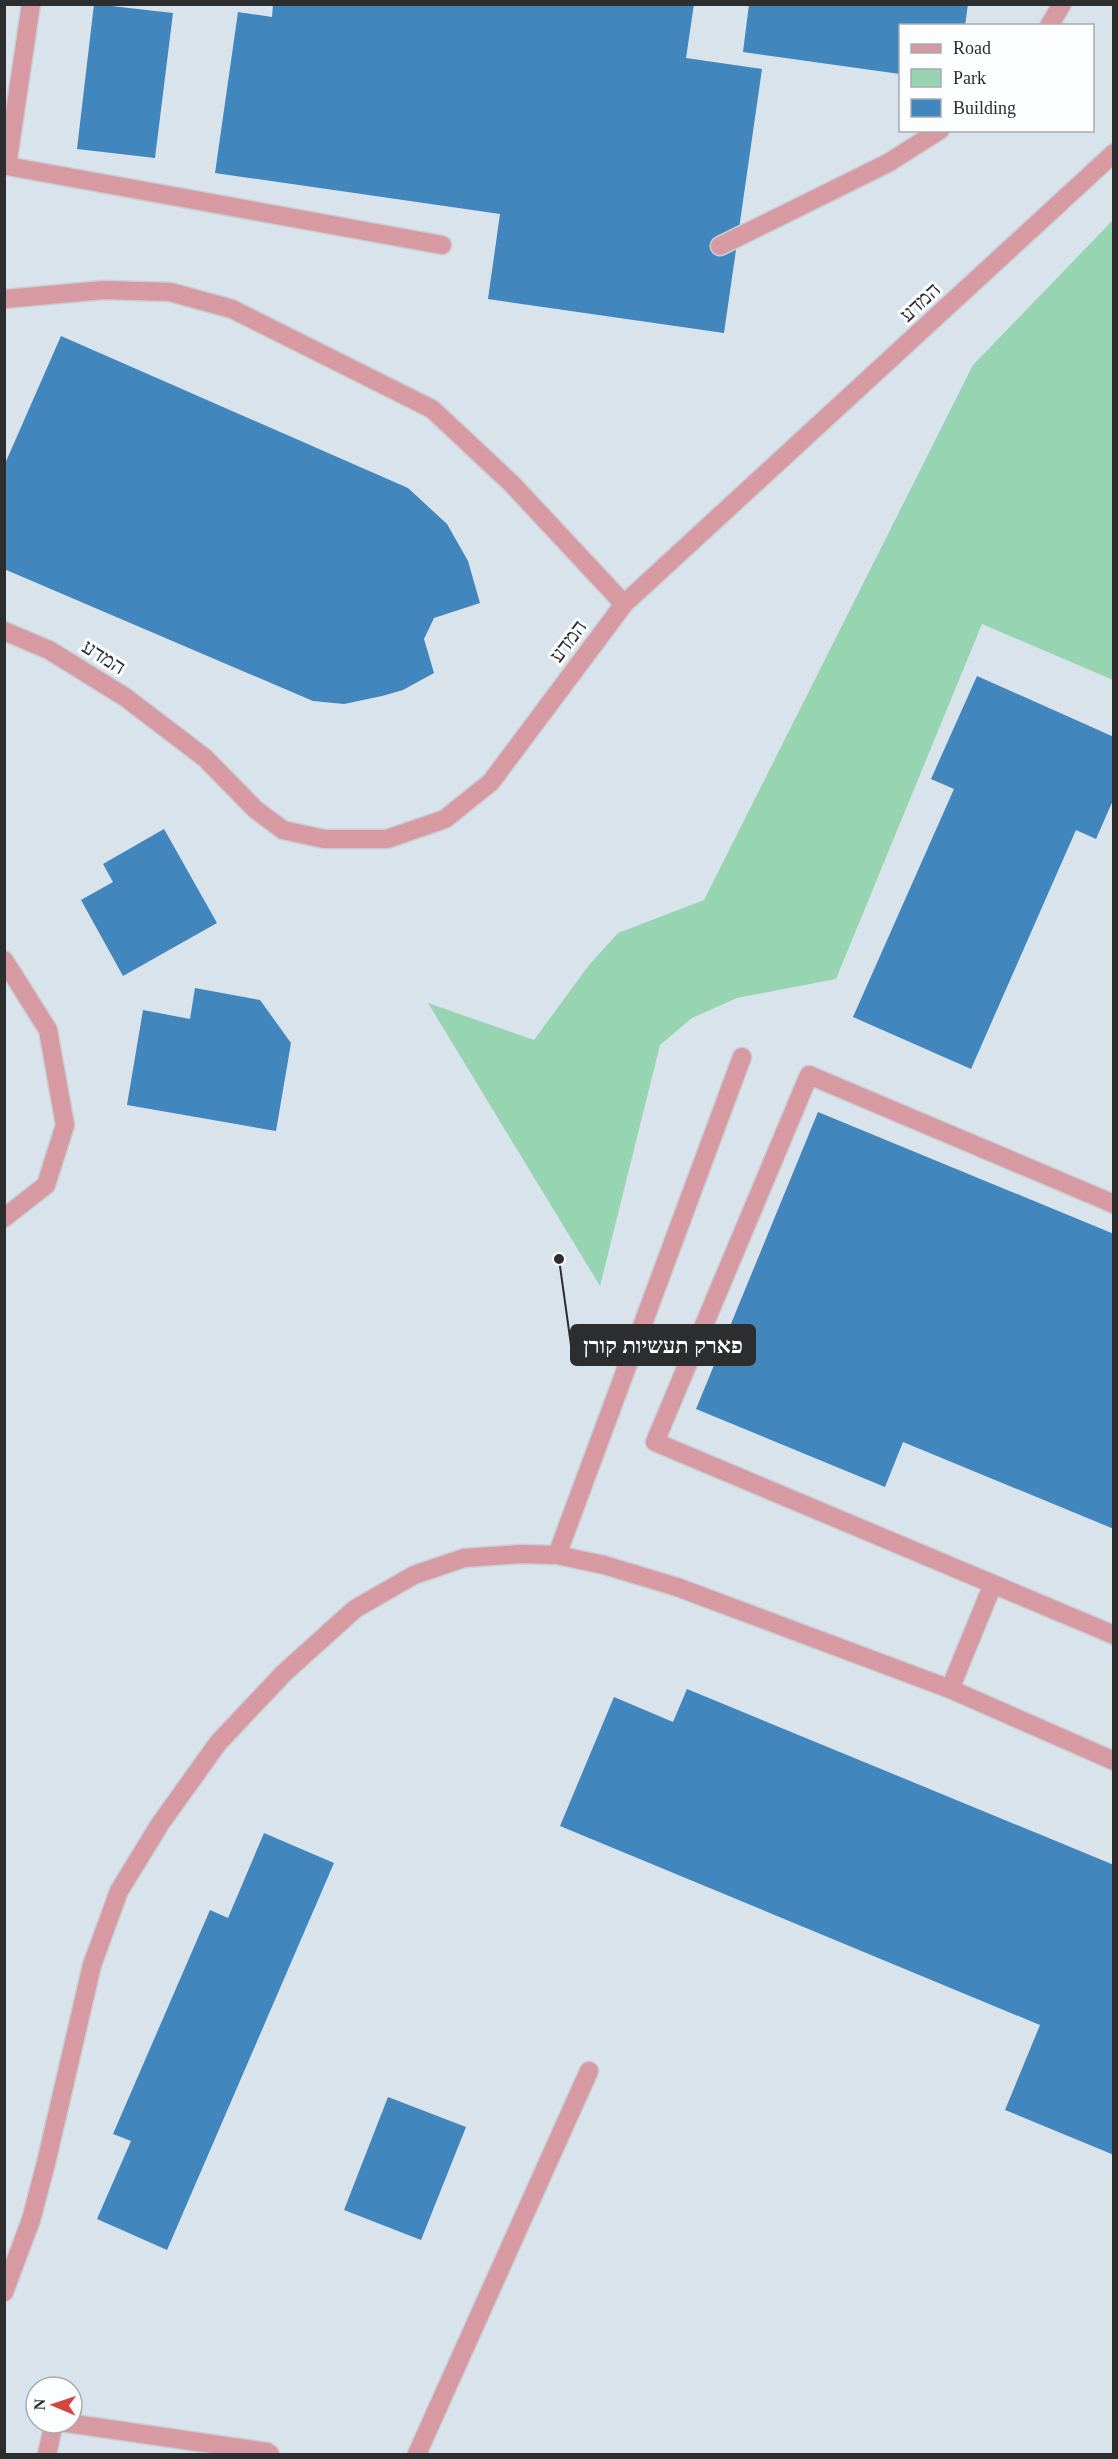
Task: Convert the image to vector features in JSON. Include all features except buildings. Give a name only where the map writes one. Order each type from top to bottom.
[{"type":"street","points":[[32,4],[6,166],[442,245]]},
{"type":"street","points":[[1050,24],[1062,4]]},
{"type":"street","points":[[720,246],[888,163],[937,132]]},
{"type":"street","name":"המדע","points":[[4,631],[50,650],[125,697],[205,758],[256,810],[283,830],[324,839],[387,839],[446,819],[491,782],[624,604],[1113,153]]},
{"type":"street","points":[[4,299],[104,290],[170,292],[232,309],[432,409],[512,484],[624,604]]},
{"type":"street","points":[[4,960],[48,1030],[65,1125],[46,1185],[4,1218]]},
{"type":"street","points":[[557,1555],[742,1057]]},
{"type":"street","points":[[1113,1204],[809,1075],[655,1442],[1113,1635]]},
{"type":"street","points":[[4,2292],[31,2220],[92,1965],[119,1891],[160,1824],[218,1743],[284,1673],[355,1609],[414,1575],[464,1558],[521,1554],[557,1555],[604,1565],[677,1587],[950,1689],[1113,1761]]},
{"type":"street","points":[[950,1689],[993,1584]]},
{"type":"street","points":[[417,2454],[589,2071]]},
{"type":"street","points":[[84,2425],[256,2450],[270,2454]]},
{"type":"street","points":[[47,2454],[51,2435]]},
{"type":"shaded area","points":[[5,5],[1113,5],[1113,2454],[5,2454]]},
{"type":"green space","points":[[1113,220],[1113,680],[982,624],[836,979],[737,998],[692,1018],[660,1045],[600,1286],[428,1003],[534,1040],[589,965],[618,933],[704,900],[973,365]]},
{"type":"place","name":"פארק תעשיות קורן","points":[[559,1259]]}]
